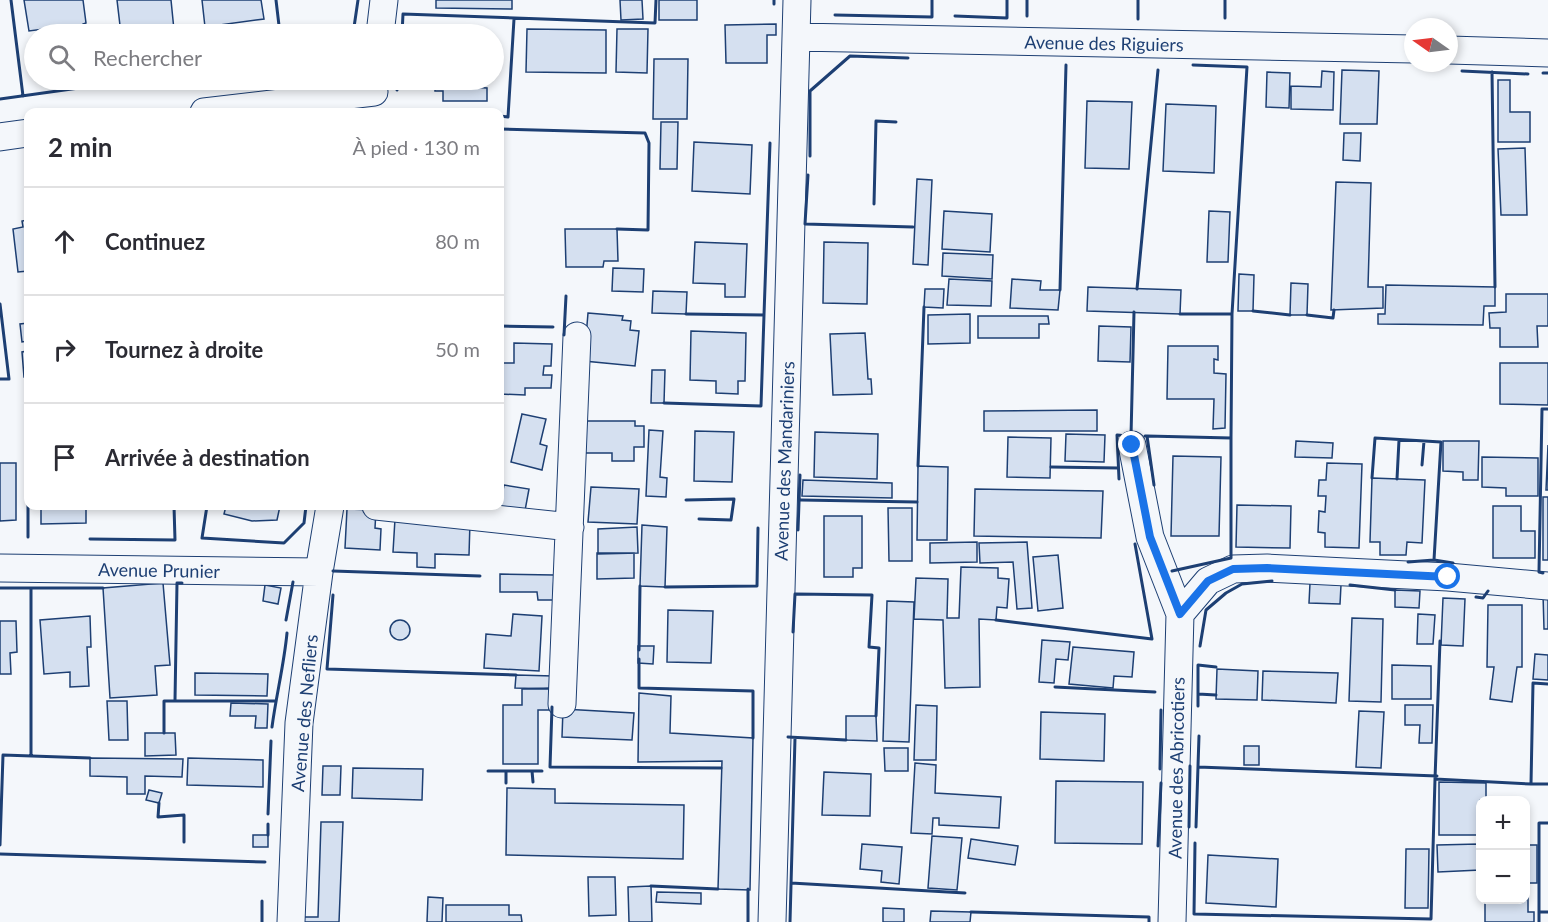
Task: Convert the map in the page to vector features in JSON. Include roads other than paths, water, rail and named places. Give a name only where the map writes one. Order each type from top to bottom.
[{"type":"street","points":[[381,24],[384,0]]},
{"type":"street","name":"Avenue des Mandariniers","points":[[772,922],[797,0]]},
{"type":"street","name":"Avenue des Riguiers","points":[[796,37],[1404,49]]},
{"type":"street","points":[[1458,50],[1548,53]]},
{"type":"street","points":[[244,108],[374,95]]},
{"type":"street","points":[[0,137],[24,134]]},
{"type":"street","points":[[562,704],[577,336]]},
{"type":"street","points":[[1132,445],[1150,537],[1180,614],[1208,581],[1233,569],[1267,568],[1448,577],[1548,586]]},
{"type":"street","name":"Avenue des Nefliers","points":[[291,922],[299,723],[329,510]]},
{"type":"street","points":[[415,510],[570,526]]},
{"type":"street","name":"Avenue Prunier","points":[[0,568],[319,572]]},
{"type":"street","name":"Avenue des Abricotiers","points":[[1172,922],[1180,614]]}]
